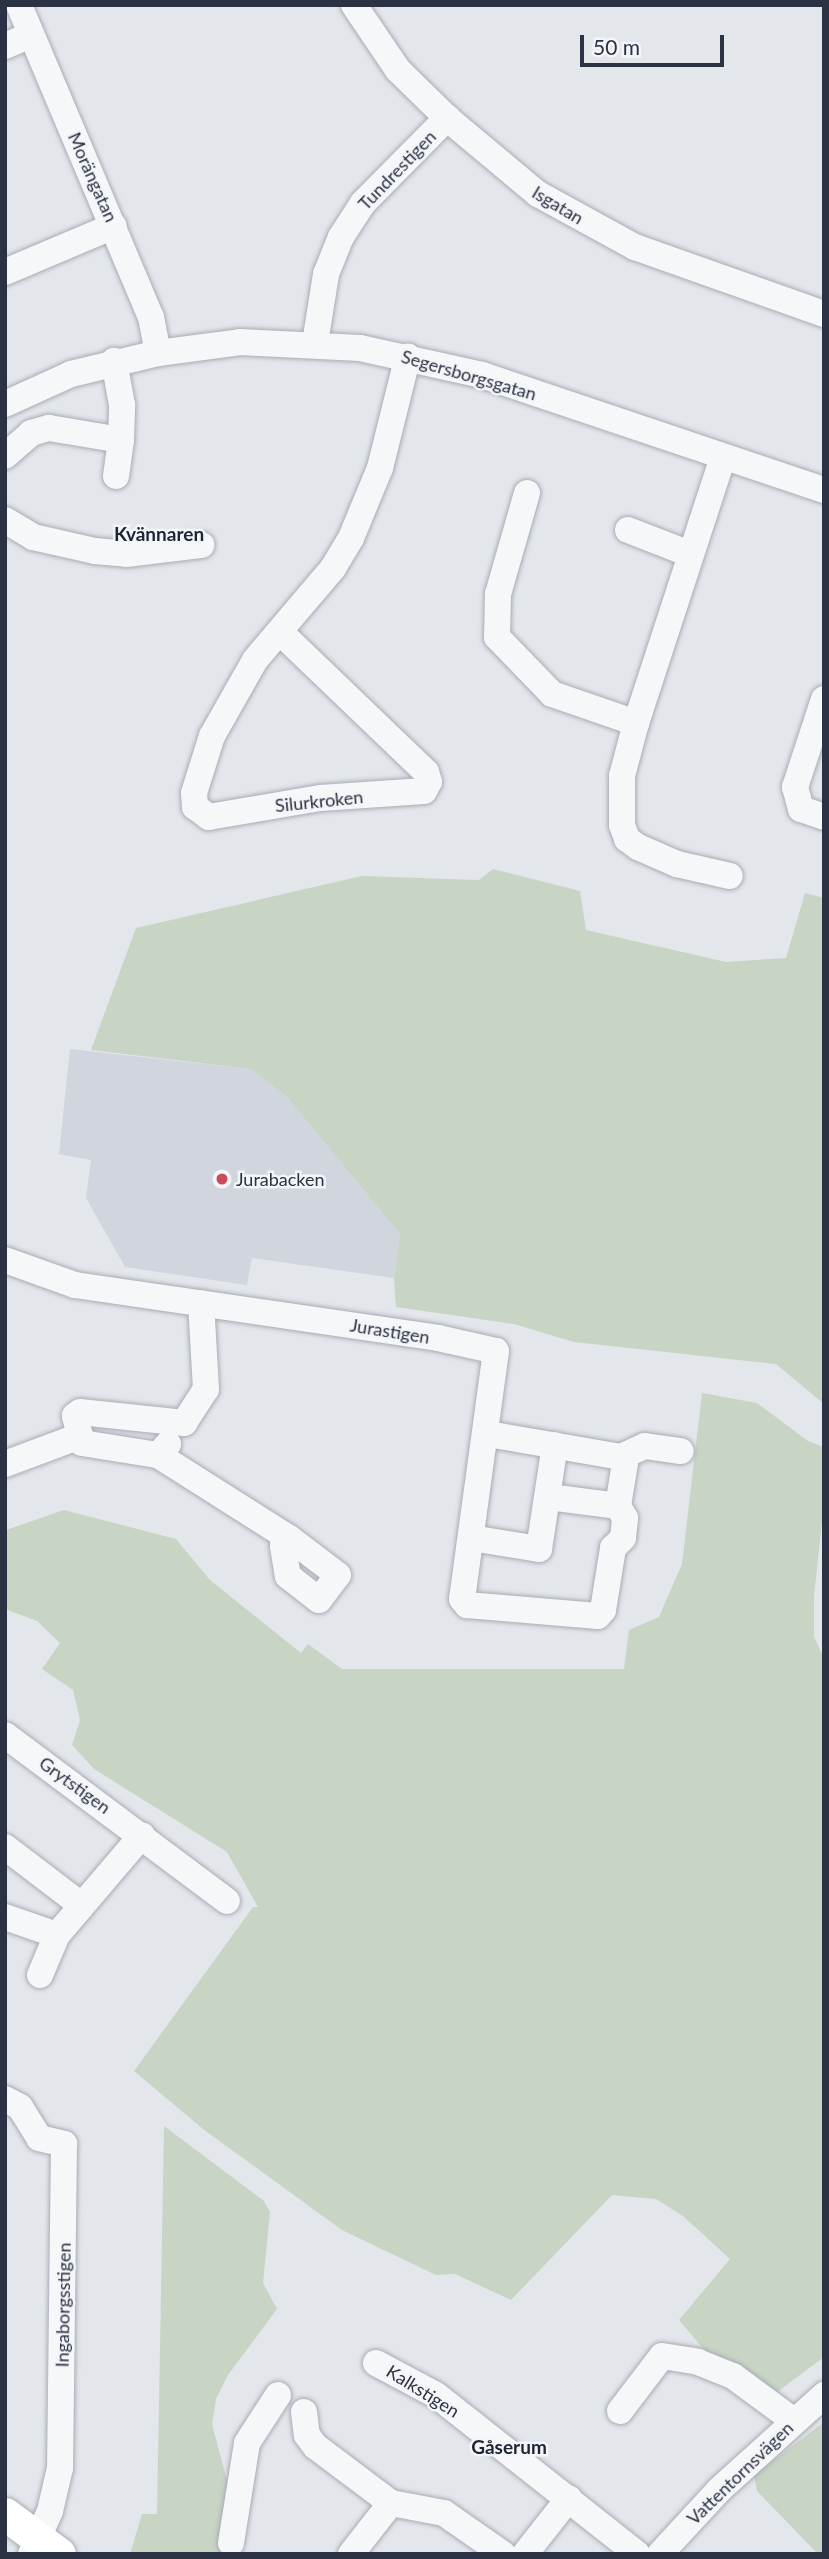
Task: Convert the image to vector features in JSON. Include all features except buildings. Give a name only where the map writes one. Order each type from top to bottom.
[{"type":"main road","points":[[5,2514],[43,2549]]},
{"type":"street","name":"Morängatan","points":[[19,5],[151,317],[158,353]]},
{"type":"street","name":"Isgatan","points":[[354,5],[398,70],[446,118],[519,180],[580,219],[635,247],[824,314]]},
{"type":"street","points":[[5,46],[31,35]]},
{"type":"street","name":"Tundrestigen","points":[[315,343],[326,274],[341,237],[363,203],[446,118]]},
{"type":"street","points":[[5,272],[114,226]]},
{"type":"street","name":"Segersborgsgatan","points":[[5,404],[71,374],[114,361],[240,342],[315,343],[408,356],[482,375],[824,490]]},
{"type":"street","name":"Silurkroken","points":[[280,632],[426,772],[429,782],[424,791],[320,798],[230,816],[208,817],[195,807],[198,771],[212,736],[255,660],[333,568],[366,506],[408,356]]},
{"type":"street","points":[[114,361],[122,405],[116,476]]},
{"type":"street","points":[[5,456],[31,433],[49,428],[121,440]]},
{"type":"street","points":[[723,457],[636,723],[622,776],[622,825],[627,838],[677,864],[730,876]]},
{"type":"street","points":[[527,493],[498,594],[497,637],[552,694],[636,723]]},
{"type":"street","points":[[5,520],[33,537],[94,551],[127,554],[201,545]]},
{"type":"street","points":[[628,530],[690,554]]},
{"type":"street","points":[[824,699],[795,787],[800,809],[824,817]]},
{"type":"street","name":"Jurastigen","points":[[5,1260],[75,1285],[438,1338],[496,1351],[488,1434],[478,1457],[471,1538],[462,1599],[467,1605],[598,1616],[603,1610],[613,1548],[623,1538],[625,1518],[618,1506],[625,1463],[621,1457]]},
{"type":"street","points":[[158,1455],[184,1423],[206,1389],[201,1303]]},
{"type":"street","points":[[184,1423],[80,1412],[75,1416],[82,1443],[158,1455],[289,1538]]},
{"type":"street","points":[[488,1434],[621,1457],[645,1447],[681,1451]]},
{"type":"street","points":[[5,1464],[80,1436]]},
{"type":"street","points":[[471,1538],[539,1549],[555,1445]]},
{"type":"street","points":[[549,1497],[618,1506]]},
{"type":"street","name":"Grytstigen","points":[[6,1736],[142,1835],[227,1902]]},
{"type":"street","points":[[40,1975],[57,1935],[142,1835]]},
{"type":"street","points":[[5,1847],[81,1905]]},
{"type":"street","points":[[5,1917],[57,1935]]},
{"type":"street","name":"Ingaborgsstigen","points":[[5,2099],[20,2107],[39,2138],[64,2144],[60,2468],[43,2549]]},
{"type":"street","points":[[620,2411],[662,2356],[698,2362],[733,2376],[794,2421]]},
{"type":"street","name":"Kalkstigen","points":[[376,2363],[436,2395],[637,2554]]},
{"type":"street","points":[[231,2543],[244,2452],[278,2395]]},
{"type":"street","name":"Vattentornsvägen","points":[[660,2554],[719,2490],[824,2395]]},
{"type":"street","points":[[304,2412],[307,2435],[315,2446],[391,2503],[444,2513],[492,2551]]},
{"type":"street","points":[[525,2554],[569,2498]]},
{"type":"street","points":[[351,2554],[391,2503]]},
{"type":"shaded area","name":"Jurabacken","points":[[70,1049],[251,1069],[286,1096],[400,1234],[394,1278],[252,1258],[247,1285],[125,1267],[86,1198],[91,1160],[59,1154]]},
{"type":"green space","points":[[493,869],[580,891],[586,930],[726,962],[786,958],[805,893],[824,898],[824,1404],[776,1364],[574,1342],[514,1324],[396,1307],[394,1278],[400,1234],[286,1096],[251,1069],[91,1050],[136,928],[362,876],[479,880]]},
{"type":"green space","points":[[702,1393],[757,1403],[808,1441],[824,1447],[824,1504],[814,1596],[814,1637],[824,1658],[824,2357],[773,2395],[706,2352],[679,2320],[730,2259],[683,2216],[656,2199],[612,2195],[511,2300],[455,2274],[436,2275],[342,2230],[203,2129],[134,2071],[253,1907],[258,1907],[227,1852],[94,1769],[72,1745],[80,1720],[73,1690],[42,1669],[60,1643],[37,1621],[5,1609],[6,1530],[64,1510],[176,1539],[210,1580],[301,1653],[308,1644],[342,1669],[624,1669],[629,1630],[659,1617],[682,1564]]},
{"type":"green space","points":[[164,2126],[264,2201],[270,2212],[263,2283],[277,2309],[228,2375],[216,2399],[212,2424],[229,2488],[225,2554],[130,2554],[142,2514],[157,2514]]},
{"type":"green space","points":[[824,2422],[824,2554],[818,2554],[757,2491],[754,2475]]},
{"type":"place","name":"Jurabacken","points":[[222,1179]]},
{"type":"district","name":"Kvännaren","points":[[159,534]]},
{"type":"district","name":"Gåserum","points":[[509,2447]]}]
